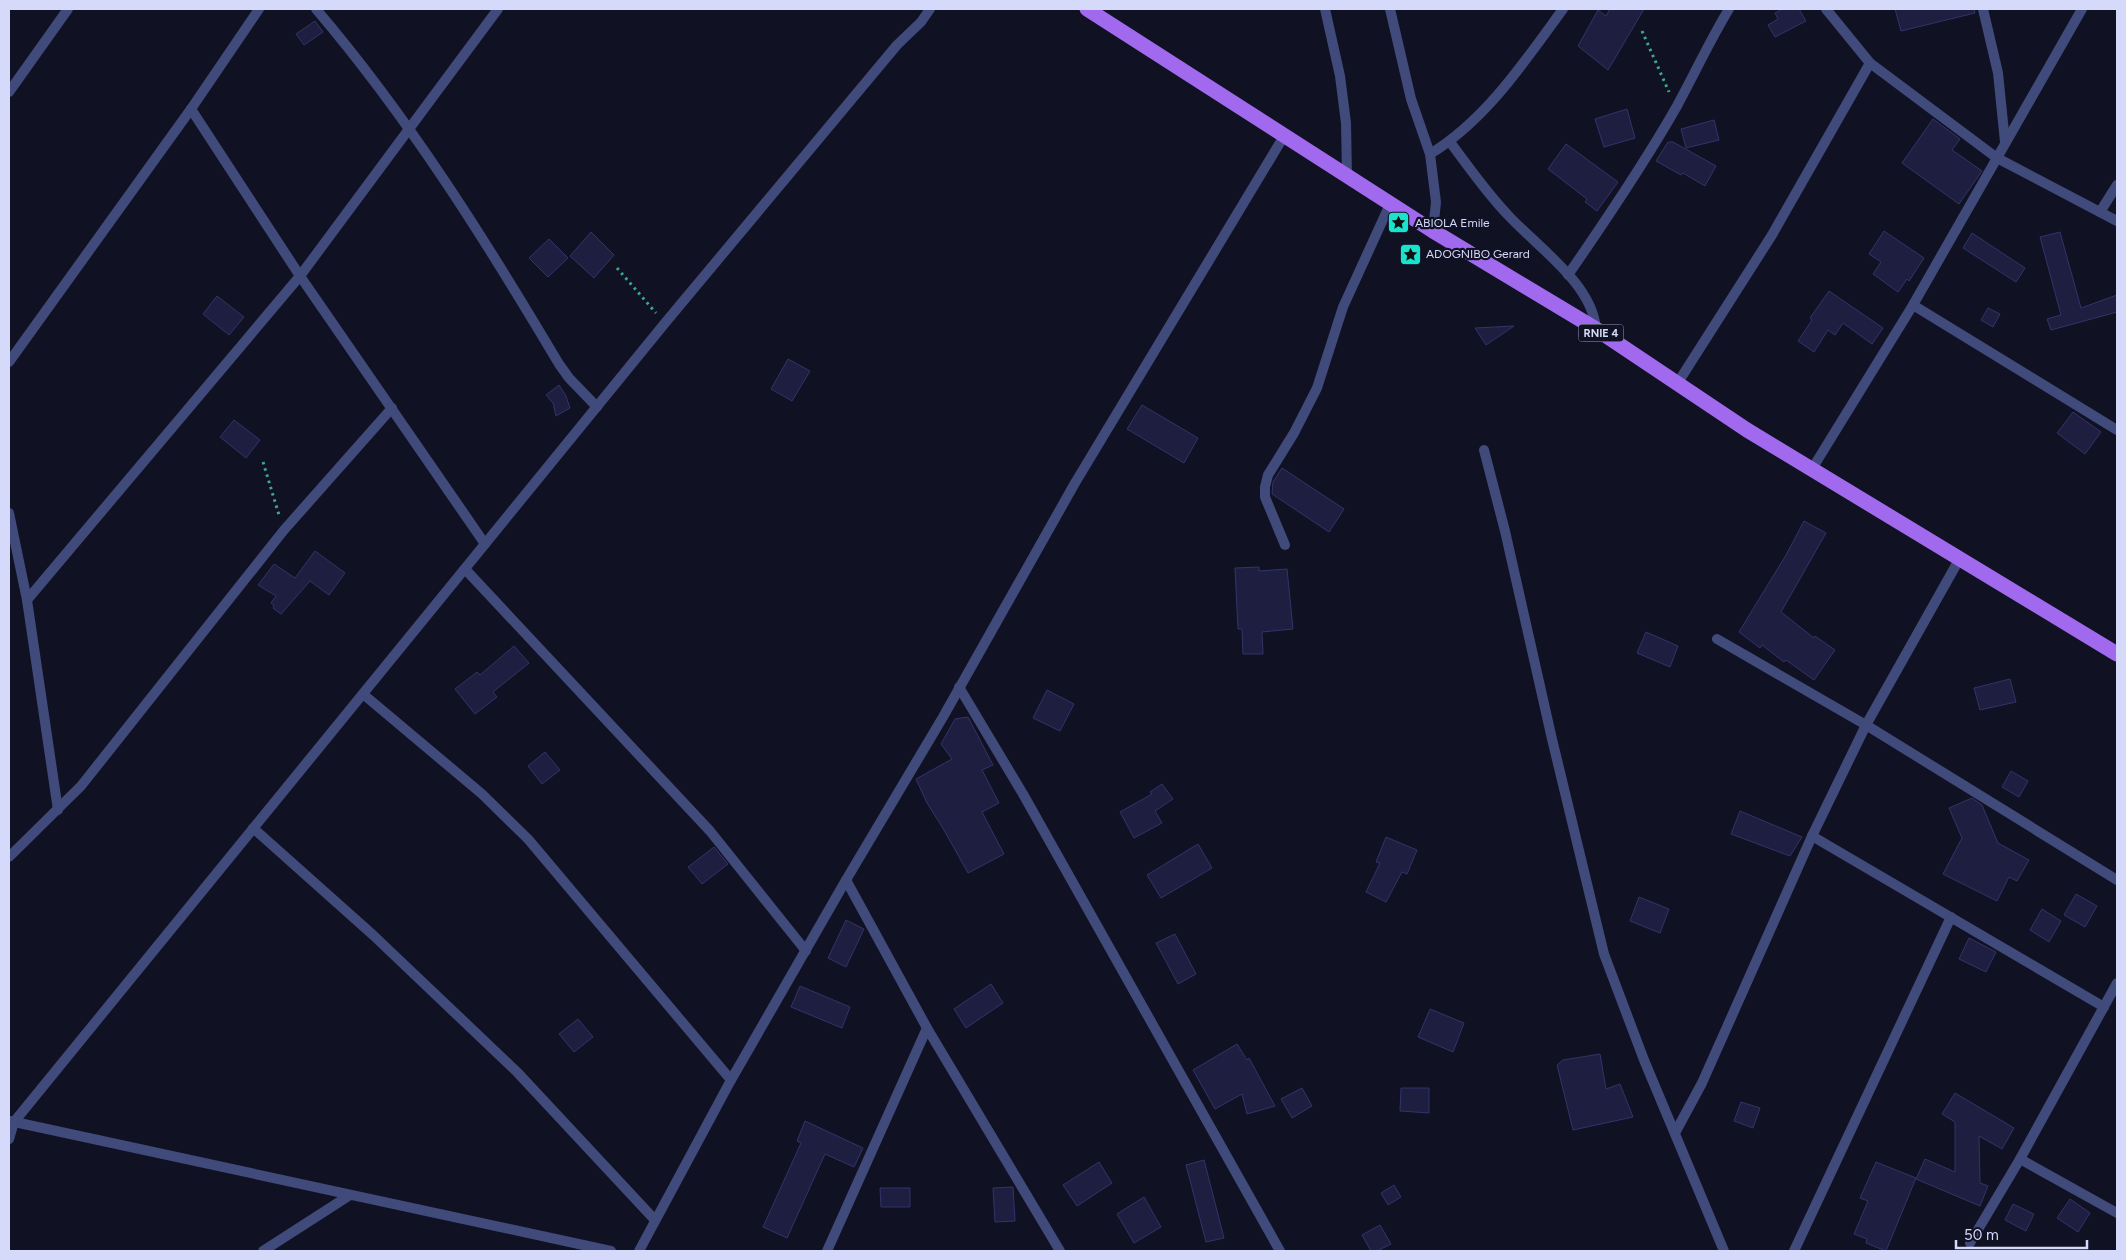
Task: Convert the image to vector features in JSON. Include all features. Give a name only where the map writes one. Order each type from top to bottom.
[{"type":"main road","name":"RNIE 4","points":[[1086,9],[1346,176],[1391,202],[1433,231],[1596,329],[1747,430],[2117,654]]},
{"type":"street","points":[[9,92],[68,9]]},
{"type":"street","points":[[9,362],[259,9]]},
{"type":"street","points":[[316,9],[364,67],[495,256],[559,364],[597,407]]},
{"type":"street","points":[[27,600],[300,276],[498,9]]},
{"type":"street","points":[[9,1139],[11,1122],[665,323],[897,45],[921,22],[930,9]]},
{"type":"street","points":[[1325,9],[1340,76],[1346,123],[1346,176]]},
{"type":"street","points":[[1390,9],[1412,99],[1430,154],[1436,202],[1433,231]]},
{"type":"street","points":[[1430,154],[1450,142],[1472,122],[1526,60],[1563,9]]},
{"type":"street","points":[[1568,275],[1613,210],[1677,106],[1729,9]]},
{"type":"street","points":[[1826,9],[1870,63],[1997,158],[2117,221]]},
{"type":"street","points":[[1983,9],[1998,73],[2005,142]]},
{"type":"street","points":[[1812,469],[1913,305],[2082,9]]},
{"type":"street","points":[[1678,384],[1772,235],[1870,63]]},
{"type":"street","points":[[190,109],[300,276],[485,544]]},
{"type":"street","points":[[639,1251],[731,1080],[1075,483],[1284,136]]},
{"type":"street","points":[[1450,142],[1507,214],[1568,275],[1590,303],[1595,316],[1596,329]]},
{"type":"street","points":[[2100,212],[2117,185]]},
{"type":"street","points":[[1285,545],[1265,497],[1268,475],[1294,433],[1317,388],[1344,308],[1391,202]]},
{"type":"street","points":[[1913,305],[2117,430]]},
{"type":"street","points":[[9,857],[81,786],[284,530],[392,408]]},
{"type":"street","points":[[1484,450],[1604,954],[1644,1060],[1724,1251]]},
{"type":"street","points":[[9,514],[27,600],[58,810]]},
{"type":"street","points":[[1675,1133],[1702,1083],[1812,836],[1866,725],[1960,558]]},
{"type":"street","points":[[466,568],[710,831],[806,951]]},
{"type":"street","points":[[1717,640],[1866,725],[2117,880]]},
{"type":"street","points":[[959,687],[1023,794],[1280,1251]]},
{"type":"street","points":[[363,694],[482,794],[528,839],[731,1080]]},
{"type":"street","points":[[253,828],[373,935],[517,1072],[655,1220]]},
{"type":"street","points":[[1812,836],[2104,1006]]},
{"type":"street","points":[[846,880],[926,1028],[1060,1251]]},
{"type":"street","points":[[1794,1251],[1951,917]]},
{"type":"street","points":[[1970,1244],[2020,1159],[2117,983]]},
{"type":"street","points":[[827,1251],[926,1028]]},
{"type":"street","points":[[11,1122],[350,1195],[585,1249],[611,1251]]},
{"type":"street","points":[[2020,1159],[2117,1213]]},
{"type":"street","points":[[263,1251],[350,1195]]},
{"type":"path","points":[[1642,31],[1677,106]]},
{"type":"path","points":[[617,268],[665,323]]},
{"type":"path","points":[[263,462],[284,530]]},
{"type":"building","points":[[1610,9],[1644,9],[1608,70],[1578,46],[1598,10],[1606,16]]},
{"type":"building","points":[[1783,9],[1799,9],[1806,21],[1775,37],[1768,25],[1778,19],[1775,13]]},
{"type":"building","points":[[1895,9],[1974,9],[1975,13],[1901,31]]},
{"type":"building","points":[[315,21],[323,32],[304,45],[296,34]]},
{"type":"building","points":[[1627,109],[1635,138],[1604,147],[1595,119]]},
{"type":"building","points":[[1933,119],[1960,139],[1952,150],[1982,171],[1959,204],[1902,163]]},
{"type":"building","points":[[1714,120],[1719,140],[1686,148],[1681,129]]},
{"type":"building","points":[[1668,142],[1673,142],[1716,166],[1705,186],[1683,173],[1681,175],[1656,161]]},
{"type":"building","points":[[1566,144],[1618,182],[1597,211],[1585,202],[1587,199],[1548,169]]},
{"type":"building","points":[[1884,231],[1924,258],[1909,281],[1907,279],[1898,292],[1873,274],[1881,262],[1869,254]]},
{"type":"building","points":[[591,232],[614,255],[594,278],[570,256]]},
{"type":"building","points":[[2060,232],[2081,308],[2117,295],[2117,312],[2051,330],[2047,319],[2061,315],[2040,237]]},
{"type":"building","points":[[1972,233],[2025,268],[2016,282],[1963,248]]},
{"type":"building","points":[[549,239],[568,258],[548,277],[529,258]]},
{"type":"building","points":[[1829,291],[1883,328],[1872,344],[1843,323],[1835,335],[1828,330],[1814,352],[1798,341],[1812,320],[1810,318]]},
{"type":"building","points":[[217,296],[244,317],[229,335],[203,314]]},
{"type":"building","points":[[1988,308],[2000,314],[1993,327],[1981,320]]},
{"type":"building","points":[[1514,326],[1486,345],[1475,328]]},
{"type":"building","points":[[788,359],[810,371],[792,401],[771,389]]},
{"type":"building","points":[[559,385],[566,396],[570,408],[556,416],[553,403],[546,395]]},
{"type":"building","points":[[1142,405],[1198,438],[1184,463],[1127,429]]},
{"type":"building","points":[[2073,412],[2101,432],[2085,454],[2057,433]]},
{"type":"building","points":[[234,420],[260,440],[246,458],[220,437]]},
{"type":"building","points":[[1282,468],[1344,509],[1329,532],[1272,494],[1273,482]]},
{"type":"building","points":[[1804,521],[1826,533],[1781,612],[1814,638],[1815,636],[1835,650],[1814,680],[1786,660],[1784,662],[1762,645],[1760,648],[1739,632],[1786,555]]},
{"type":"building","points":[[315,551],[345,573],[329,595],[310,581],[281,614],[273,608],[274,606],[271,603],[276,596],[258,585],[274,564],[295,578]]},
{"type":"building","points":[[1259,567],[1259,571],[1287,569],[1293,629],[1262,632],[1263,654],[1243,654],[1242,629],[1238,629],[1235,568]]},
{"type":"building","points":[[1646,632],[1678,646],[1670,667],[1637,653]]},
{"type":"building","points":[[514,646],[529,663],[493,692],[497,697],[475,714],[455,689],[477,672],[480,675]]},
{"type":"building","points":[[2010,679],[2016,702],[1980,710],[1974,688]]},
{"type":"building","points":[[1047,690],[1074,704],[1060,731],[1033,718]]},
{"type":"building","points":[[968,717],[993,765],[982,770],[999,803],[982,812],[1004,854],[968,873],[927,803],[916,779],[952,759],[941,744],[955,719]]},
{"type":"building","points":[[545,752],[560,770],[542,784],[528,766]]},
{"type":"building","points":[[2011,771],[2028,781],[2019,797],[2002,787]]},
{"type":"building","points":[[1162,784],[1173,799],[1155,811],[1162,823],[1134,838],[1120,812],[1152,794],[1150,792]]},
{"type":"building","points":[[1972,798],[1982,805],[1998,843],[2029,860],[2017,881],[2009,877],[1997,901],[1943,874],[1962,838],[1949,808]]},
{"type":"building","points":[[1740,811],[1802,837],[1790,856],[1731,834]]},
{"type":"building","points":[[1386,837],[1417,850],[1407,874],[1402,872],[1386,902],[1366,892],[1380,863],[1376,862]]},
{"type":"building","points":[[1198,844],[1212,868],[1161,898],[1147,875]]},
{"type":"building","points":[[714,847],[728,864],[702,884],[688,867]]},
{"type":"building","points":[[2076,894],[2097,906],[2085,927],[2064,915]]},
{"type":"building","points":[[1639,897],[1669,909],[1660,933],[1630,921]]},
{"type":"building","points":[[2042,909],[2061,921],[2049,942],[2030,930]]},
{"type":"building","points":[[846,920],[864,929],[846,967],[828,958]]},
{"type":"building","points":[[1175,934],[1196,974],[1178,984],[1156,943]]},
{"type":"building","points":[[1969,938],[1996,952],[1986,972],[1959,959]]},
{"type":"building","points":[[991,984],[1003,1003],[966,1028],[954,1009]]},
{"type":"building","points":[[800,986],[850,1007],[842,1028],[791,1007]]},
{"type":"building","points":[[1430,1009],[1464,1023],[1453,1052],[1418,1037]]},
{"type":"building","points":[[578,1019],[593,1037],[574,1052],[559,1034]]},
{"type":"building","points":[[1237,1044],[1247,1060],[1249,1058],[1275,1106],[1247,1114],[1242,1094],[1215,1109],[1193,1070]]},
{"type":"building","points":[[1600,1054],[1606,1089],[1620,1084],[1633,1117],[1573,1130],[1557,1065],[1563,1060]]},
{"type":"building","points":[[1302,1088],[1312,1106],[1292,1118],[1281,1099]]},
{"type":"building","points":[[1401,1088],[1429,1088],[1429,1113],[1400,1111]]},
{"type":"building","points":[[1955,1093],[2014,1128],[2002,1149],[1979,1136],[1980,1183],[1988,1186],[1980,1206],[1916,1179],[1925,1159],[1955,1172],[1955,1122],[1942,1114]]},
{"type":"building","points":[[1741,1102],[1760,1108],[1753,1128],[1734,1121]]},
{"type":"building","points":[[805,1121],[863,1148],[854,1167],[825,1154],[787,1238],[763,1227],[801,1143],[797,1141]]},
{"type":"building","points":[[1204,1160],[1224,1238],[1206,1242],[1186,1165]]},
{"type":"building","points":[[1099,1162],[1112,1183],[1077,1206],[1063,1185]]},
{"type":"building","points":[[1876,1162],[1916,1178],[1886,1251],[1866,1243],[1867,1239],[1854,1234],[1868,1201],[1860,1198]]},
{"type":"building","points":[[1394,1185],[1401,1197],[1388,1205],[1381,1193]]},
{"type":"building","points":[[1013,1187],[1015,1221],[995,1222],[993,1188]]},
{"type":"building","points":[[880,1188],[910,1188],[910,1207],[881,1207]]},
{"type":"building","points":[[1144,1197],[1161,1227],[1134,1243],[1117,1214]]},
{"type":"building","points":[[2070,1199],[2090,1213],[2078,1232],[2057,1218]]},
{"type":"building","points":[[2013,1204],[2034,1214],[2026,1231],[2005,1220]]},
{"type":"building","points":[[1380,1225],[1391,1244],[1377,1251],[1371,1251],[1362,1235]]},
{"type":"place","name":"ABIOLA Emile","points":[[1399,223]]},
{"type":"place","name":"ADOGNIBO Gerard","points":[[1410,254]]}]
